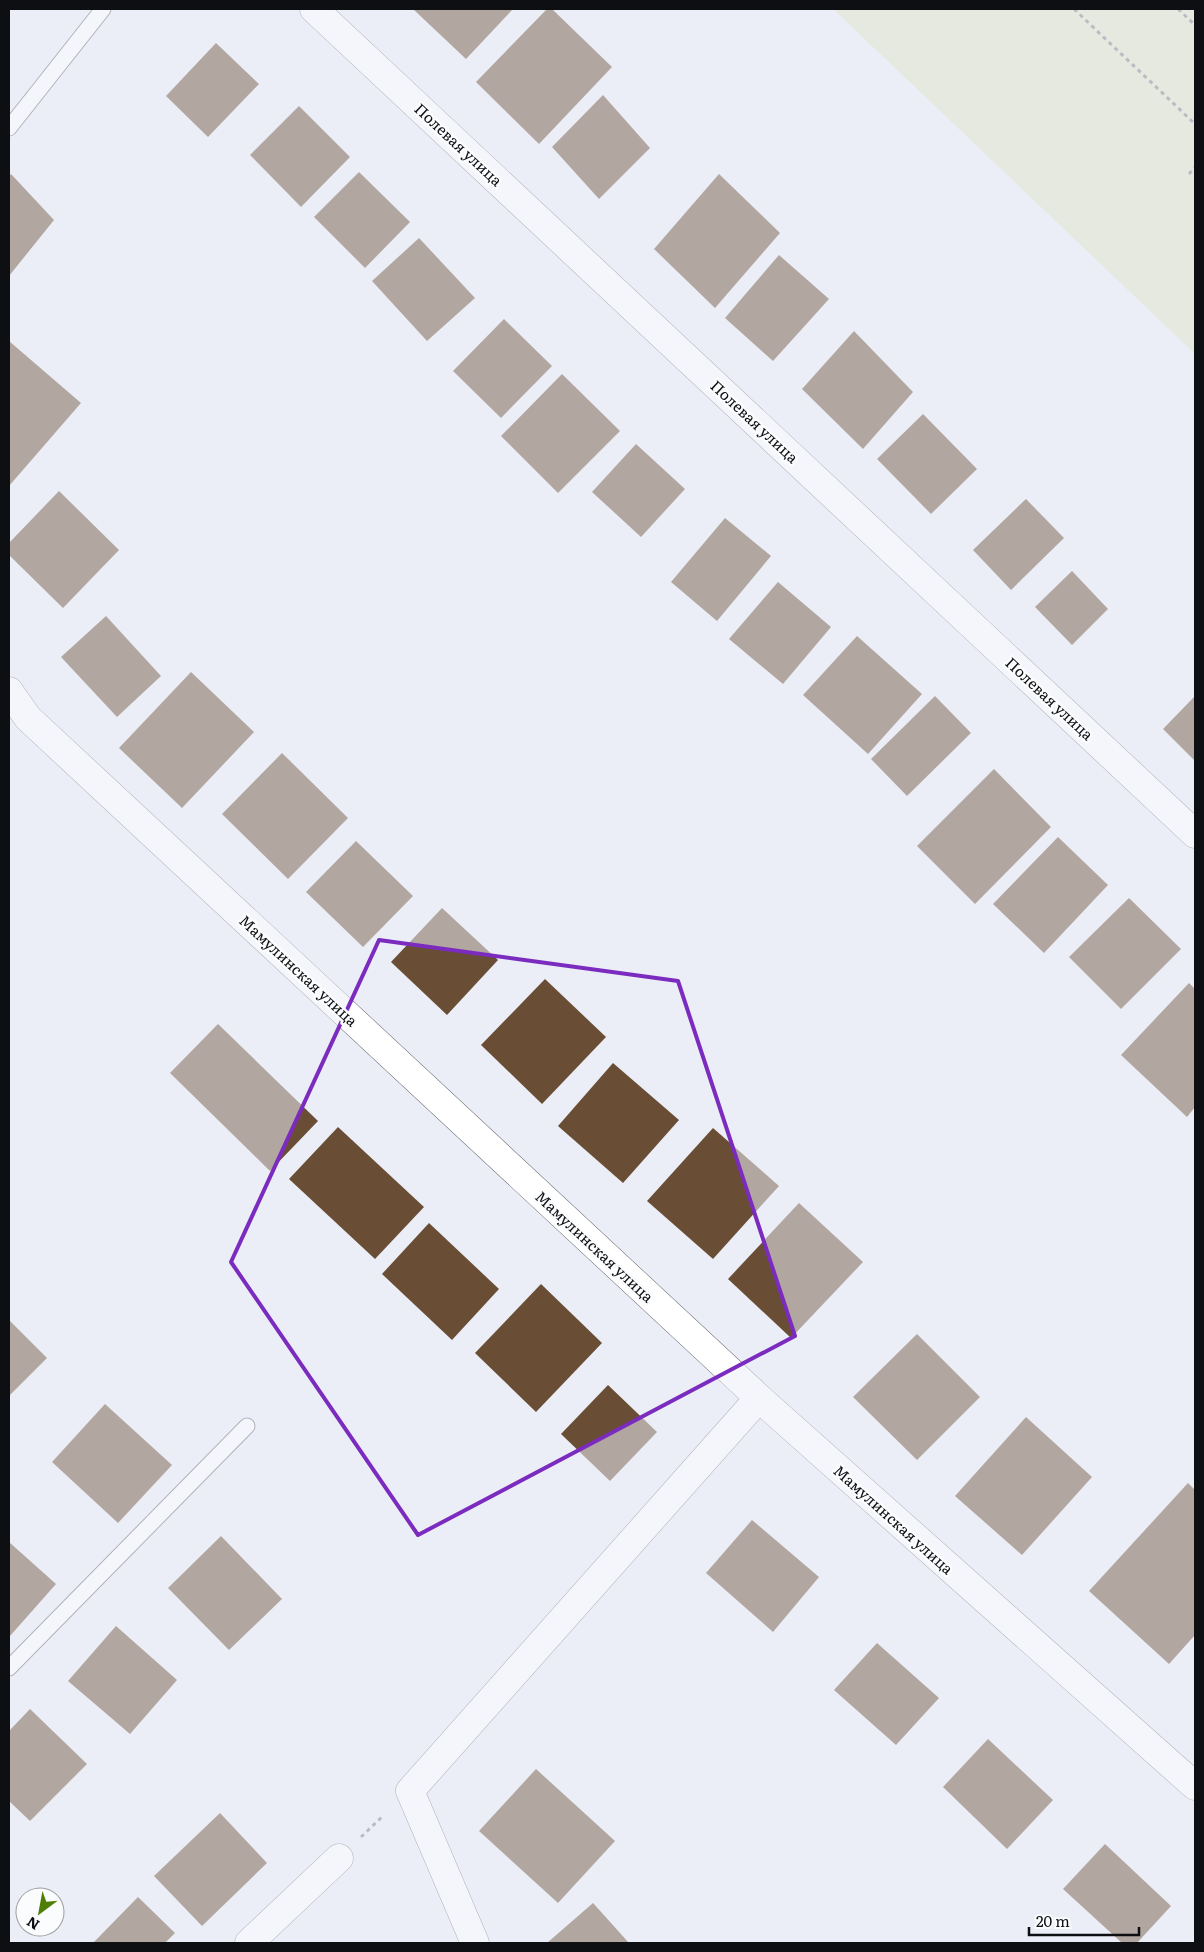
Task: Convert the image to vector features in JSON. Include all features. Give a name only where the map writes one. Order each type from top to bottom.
[{"type":"street","name":"Полевая улица","points":[[314,9],[1195,834]]},
{"type":"street","name":"Мамулинская улица","points":[[9,691],[28,718],[759,1398],[1195,1786]]},
{"type":"street","points":[[475,1943],[410,1791],[759,1398]]},
{"type":"street","points":[[248,1943],[339,1858]]},
{"type":"lane","points":[[9,128],[103,9]]},
{"type":"lane","points":[[9,1668],[247,1426]]},
{"type":"path","points":[[1074,9],[1195,124]]},
{"type":"path","points":[[1178,9],[1195,25]]},
{"type":"path","points":[[1189,174],[1195,167]]},
{"type":"path","points":[[339,1858],[410,1791]]},
{"type":"highlighted area","points":[[379,940],[678,981],[795,1336],[418,1535],[231,1262]]},
{"type":"green space","points":[[833,9],[1195,9],[1195,354]]},
{"type":"building","points":[[413,9],[513,9],[466,59]]},
{"type":"building","points":[[547,9],[552,9],[612,67],[539,144],[476,82]]},
{"type":"building","points":[[216,43],[259,84],[208,137],[166,96]]},
{"type":"building","points":[[603,95],[650,148],[599,199],[552,147]]},
{"type":"building","points":[[299,106],[350,157],[301,207],[250,155]]},
{"type":"building","points":[[359,172],[410,222],[365,268],[314,217]]},
{"type":"building","points":[[11,174],[54,220],[9,276],[9,177]]},
{"type":"building","points":[[719,174],[780,233],[715,308],[654,249]]},
{"type":"building","points":[[419,238],[475,298],[427,341],[372,281]]},
{"type":"building","points":[[779,255],[829,299],[773,361],[725,318]]},
{"type":"building","points":[[504,319],[552,366],[501,418],[453,371]]},
{"type":"building","points":[[854,331],[913,392],[863,449],[802,389]]},
{"type":"building","points":[[9,341],[81,403],[9,486]]},
{"type":"building","points":[[562,374],[620,431],[558,493],[501,436]]},
{"type":"building","points":[[923,414],[977,469],[931,514],[877,459]]},
{"type":"building","points":[[636,444],[685,489],[641,537],[592,492]]},
{"type":"building","points":[[59,491],[119,550],[63,608],[9,555],[9,543]]},
{"type":"building","points":[[1026,499],[1064,538],[1011,590],[973,550]]},
{"type":"building","points":[[725,518],[771,556],[717,621],[671,582]]},
{"type":"building","points":[[1072,571],[1108,609],[1072,645],[1035,607]]},
{"type":"building","points":[[778,582],[831,627],[783,684],[729,639]]},
{"type":"building","points":[[106,616],[161,676],[117,717],[61,657]]},
{"type":"building","points":[[857,636],[922,694],[868,754],[803,695]]},
{"type":"building","points":[[191,672],[254,732],[182,808],[119,748]]},
{"type":"building","points":[[935,696],[971,733],[907,796],[871,759]]},
{"type":"building","points":[[1195,696],[1195,761],[1163,729]]},
{"type":"building","points":[[282,753],[348,818],[288,879],[222,814]]},
{"type":"building","points":[[994,769],[1051,827],[975,904],[917,846]]},
{"type":"building","points":[[1058,837],[1108,885],[1044,953],[993,904]]},
{"type":"building","points":[[356,841],[413,896],[363,947],[306,892]]},
{"type":"building","points":[[1129,898],[1181,949],[1121,1009],[1069,957]]},
{"type":"building","points":[[442,908],[498,960],[447,1015],[391,962]]},
{"type":"building","points":[[545,979],[606,1037],[542,1104],[481,1045]]},
{"type":"building","points":[[1189,983],[1195,989],[1195,1107],[1187,1117],[1121,1055]]},
{"type":"building","points":[[218,1024],[318,1121],[270,1171],[170,1073]]},
{"type":"building","points":[[613,1063],[679,1120],[623,1183],[558,1126]]},
{"type":"building","points":[[338,1127],[424,1207],[375,1259],[289,1179]]},
{"type":"building","points":[[713,1128],[779,1186],[713,1259],[647,1201]]},
{"type":"building","points":[[799,1203],[863,1262],[791,1338],[728,1279]]},
{"type":"building","points":[[429,1223],[499,1289],[452,1340],[382,1274]]},
{"type":"building","points":[[541,1284],[602,1343],[536,1412],[475,1353]]},
{"type":"building","points":[[9,1320],[47,1358],[9,1396]]},
{"type":"building","points":[[917,1334],[980,1397],[917,1460],[853,1397]]},
{"type":"building","points":[[608,1385],[657,1432],[610,1481],[561,1434]]},
{"type":"building","points":[[105,1404],[172,1465],[118,1523],[52,1462]]},
{"type":"building","points":[[1026,1417],[1092,1477],[1022,1555],[955,1496]]},
{"type":"building","points":[[1188,1483],[1195,1490],[1195,1635],[1169,1664],[1089,1591]]},
{"type":"building","points":[[752,1520],[819,1577],[773,1632],[706,1573]]},
{"type":"building","points":[[221,1536],[282,1599],[229,1650],[168,1588]]},
{"type":"building","points":[[9,1542],[56,1584],[10,1636],[9,1635]]},
{"type":"building","points":[[116,1626],[177,1680],[130,1734],[68,1681]]},
{"type":"building","points":[[877,1643],[939,1698],[896,1745],[834,1690]]},
{"type":"building","points":[[30,1709],[87,1764],[30,1821],[9,1801],[9,1731]]},
{"type":"building","points":[[988,1739],[1053,1800],[1007,1849],[943,1787]]},
{"type":"building","points":[[536,1769],[615,1841],[558,1903],[479,1831]]},
{"type":"building","points":[[220,1813],[267,1863],[202,1926],[154,1876]]},
{"type":"building","points":[[1105,1844],[1171,1906],[1137,1943],[1122,1943],[1063,1889]]},
{"type":"building","points":[[138,1897],[175,1933],[165,1943],[93,1943]]},
{"type":"building","points":[[593,1903],[629,1943],[547,1943]]}]
